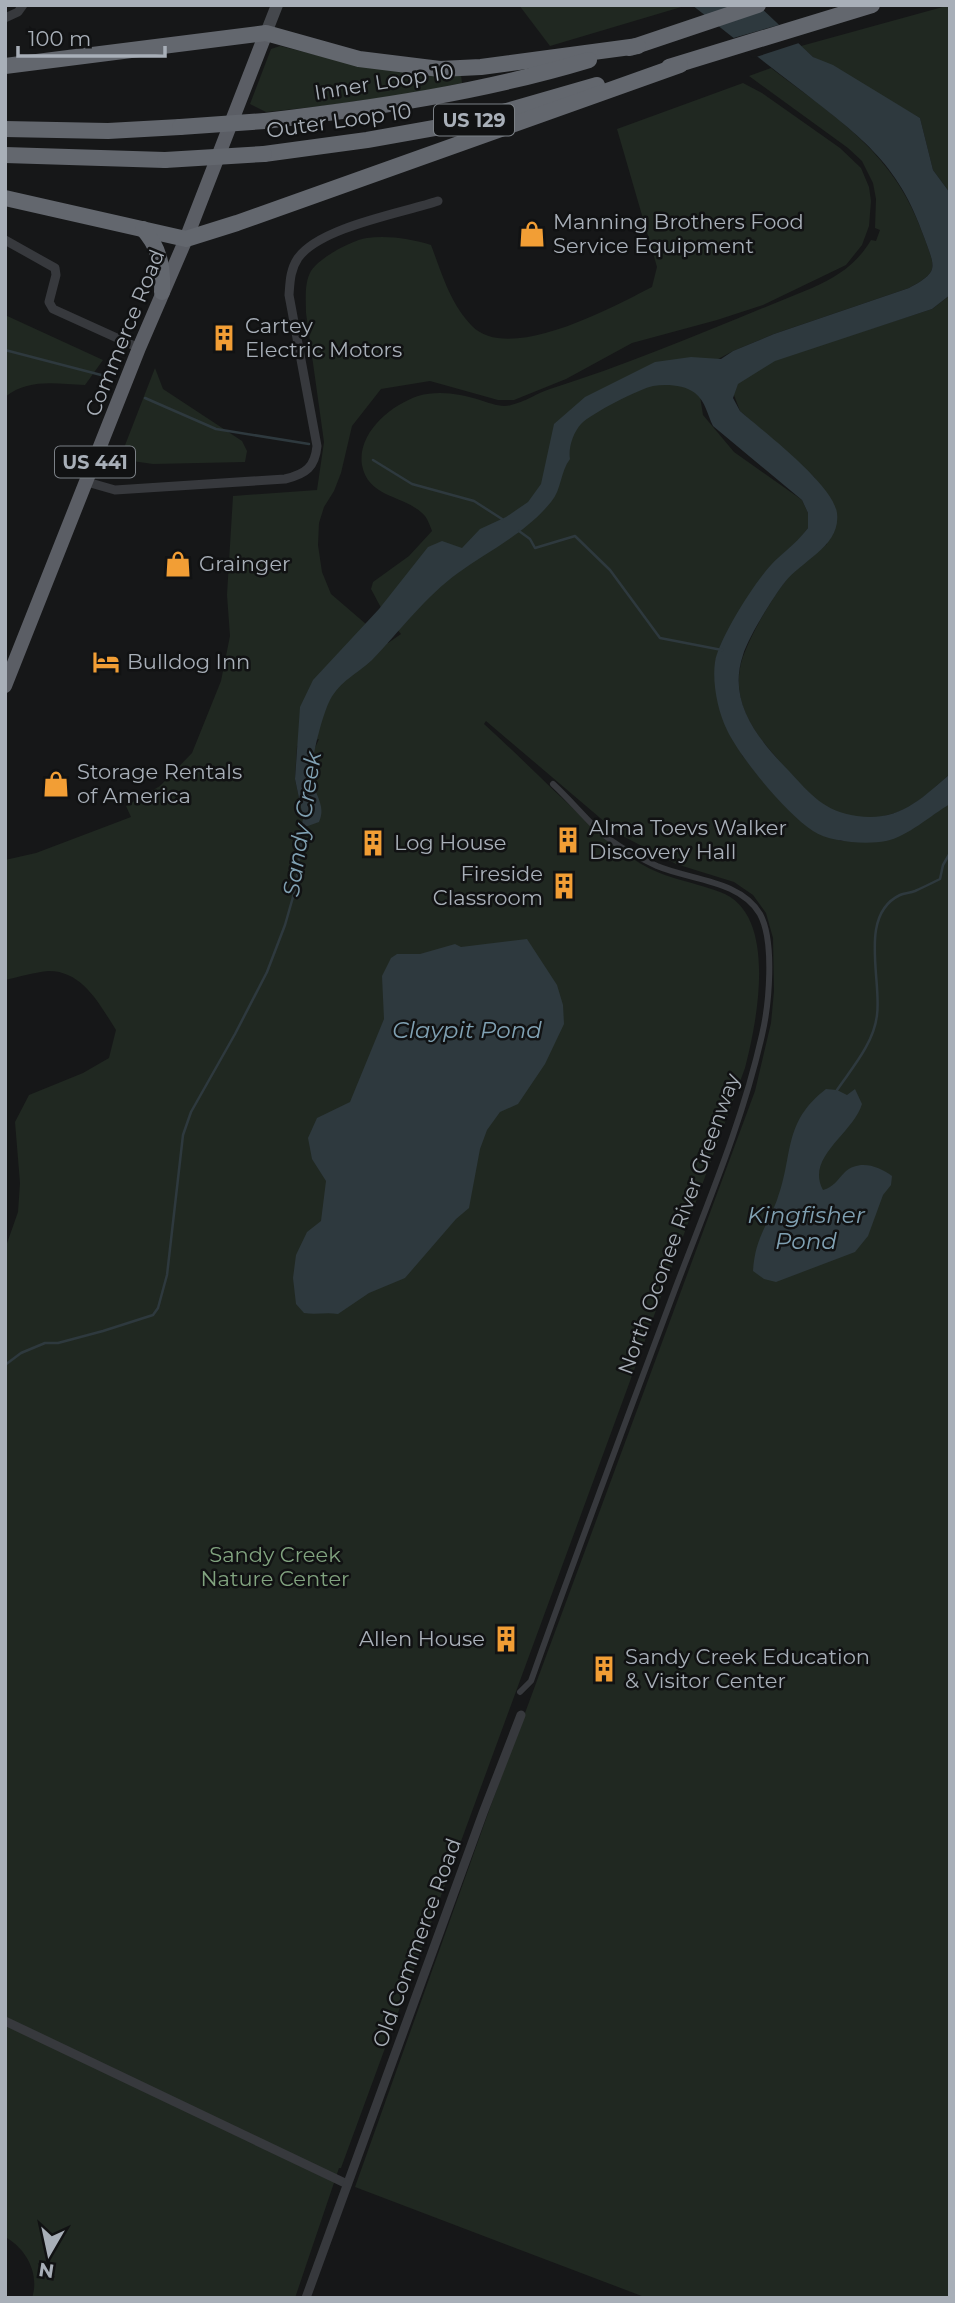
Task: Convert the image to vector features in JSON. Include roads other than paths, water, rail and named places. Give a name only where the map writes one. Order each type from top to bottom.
[{"type":"highway","name":"Inner Loop 10","points":[[5,129],[108,131],[265,121],[363,110],[440,97],[562,68],[638,46],[758,5]]},
{"type":"highway","name":"Outer Loop 10","points":[[5,155],[165,160],[264,154],[367,140],[468,122],[565,92],[680,65],[872,5]]},
{"type":"highway","points":[[5,65],[266,33],[359,59],[440,69],[481,67],[638,46]]},
{"type":"highway","name":"Commerce Road","points":[[5,686],[139,348],[186,239],[266,33]]},
{"type":"highway","points":[[5,198],[186,239],[680,65]]},
{"type":"highway","points":[[143,229],[152,239],[160,257],[163,271],[162,292]]},
{"type":"main road","points":[[266,33],[278,5]]},
{"type":"street","points":[[5,19],[18,12],[23,5]]},
{"type":"street","points":[[87,482],[110,489],[127,489],[285,479],[307,471],[316,458],[317,446],[289,295],[291,274],[298,258],[323,237],[438,201]]},
{"type":"street","points":[[5,240],[55,268],[56,275],[49,302],[53,309],[139,348]]},
{"type":"street","name":"North Oconee River Greenway","points":[[520,1692],[531,1681],[571,1567],[741,1115],[763,1032],[769,962],[766,933],[761,917],[754,905],[741,894],[657,866],[627,850],[594,827],[576,805],[553,785]]},
{"type":"street","name":"Old Commerce Road","points":[[306,2298],[472,1840],[521,1715]]},
{"type":"street","points":[[5,2021],[347,2184]]},
{"type":"water","points":[[692,5],[758,5],[813,57],[833,65],[920,118],[933,170],[950,193],[950,295],[932,309],[775,361],[738,384],[733,398],[740,411],[824,488],[837,513],[837,525],[827,544],[785,582],[761,618],[746,648],[739,672],[739,688],[748,719],[766,746],[804,787],[819,801],[836,811],[872,817],[897,812],[919,800],[950,774],[950,804],[910,830],[886,841],[848,842],[820,835],[802,823],[765,785],[734,742],[716,697],[714,670],[718,651],[732,623],[770,566],[808,528],[808,513],[802,500],[713,426],[704,404],[695,393],[681,387],[664,385],[653,386],[627,396],[581,424],[572,441],[570,459],[557,492],[541,513],[519,532],[447,582],[372,660],[339,688],[324,715],[313,760],[312,777],[321,804],[321,816],[319,822],[305,827],[295,779],[300,707],[313,680],[379,609],[428,547],[442,541],[462,548],[480,529],[506,517],[528,502],[541,484],[554,424],[585,397],[655,362],[691,357],[721,359],[733,351],[774,334],[909,288],[930,273],[931,256],[914,211],[902,188],[874,152],[839,120]]},
{"type":"water","name":"Claypit Pond","points":[[527,939],[557,985],[563,1005],[564,1024],[545,1064],[518,1104],[500,1112],[487,1130],[480,1149],[469,1208],[456,1219],[405,1278],[369,1293],[338,1314],[304,1313],[296,1304],[293,1278],[296,1255],[307,1232],[321,1221],[326,1181],[312,1159],[308,1138],[317,1118],[350,1102],[384,1019],[382,976],[391,958],[397,954],[420,954],[455,944],[461,947]]},
{"type":"water","name":"Kingfisher Pond","points":[[826,1089],[847,1095],[855,1089],[862,1104],[820,1167],[819,1178],[823,1190],[833,1185],[851,1168],[863,1165],[881,1169],[892,1176],[891,1185],[883,1195],[868,1236],[855,1252],[776,1282],[764,1279],[753,1271],[756,1250],[777,1200],[791,1140],[802,1114]]},
{"type":"waterway","points":[[5,350],[105,376]]},
{"type":"waterway","points":[[145,398],[216,429],[309,444]]},
{"type":"waterway","points":[[373,460],[412,484],[474,501],[502,519]]},
{"type":"waterway","points":[[519,531],[530,539],[535,548],[575,536],[610,570],[660,638],[722,650]]},
{"type":"waterway","name":"Sandy Creek","points":[[5,1365],[21,1353],[45,1343],[58,1343],[103,1331],[153,1315],[158,1308],[167,1275],[183,1135],[191,1112],[267,972],[295,890],[304,820]]},
{"type":"waterway","points":[[837,1090],[862,1055],[875,1025],[878,1001],[875,949],[879,917],[887,904],[900,895],[940,879],[943,865],[950,853]]},
{"type":"place","name":"Manning Brothers Food Service Equipment","points":[[532,234]]},
{"type":"place","name":"Cartey Electric Motors","points":[[224,338]]},
{"type":"place","name":"Grainger","points":[[178,564]]},
{"type":"place","name":"Bulldog Inn","points":[[106,662]]},
{"type":"place","name":"Storage Rentals of America","points":[[56,784]]},
{"type":"place","name":"Alma Toevs Walker Discovery Hall","points":[[568,840]]},
{"type":"place","name":"Log House","points":[[373,843]]},
{"type":"place","name":"Fireside Classroom","points":[[564,886]]},
{"type":"place","name":"Allen House","points":[[506,1639]]},
{"type":"place","name":"Sandy Creek Education & Visitor Center","points":[[604,1669]]},
{"type":"park label","name":"Sandy Creek Nature Center","points":[[275,1567]]}]
